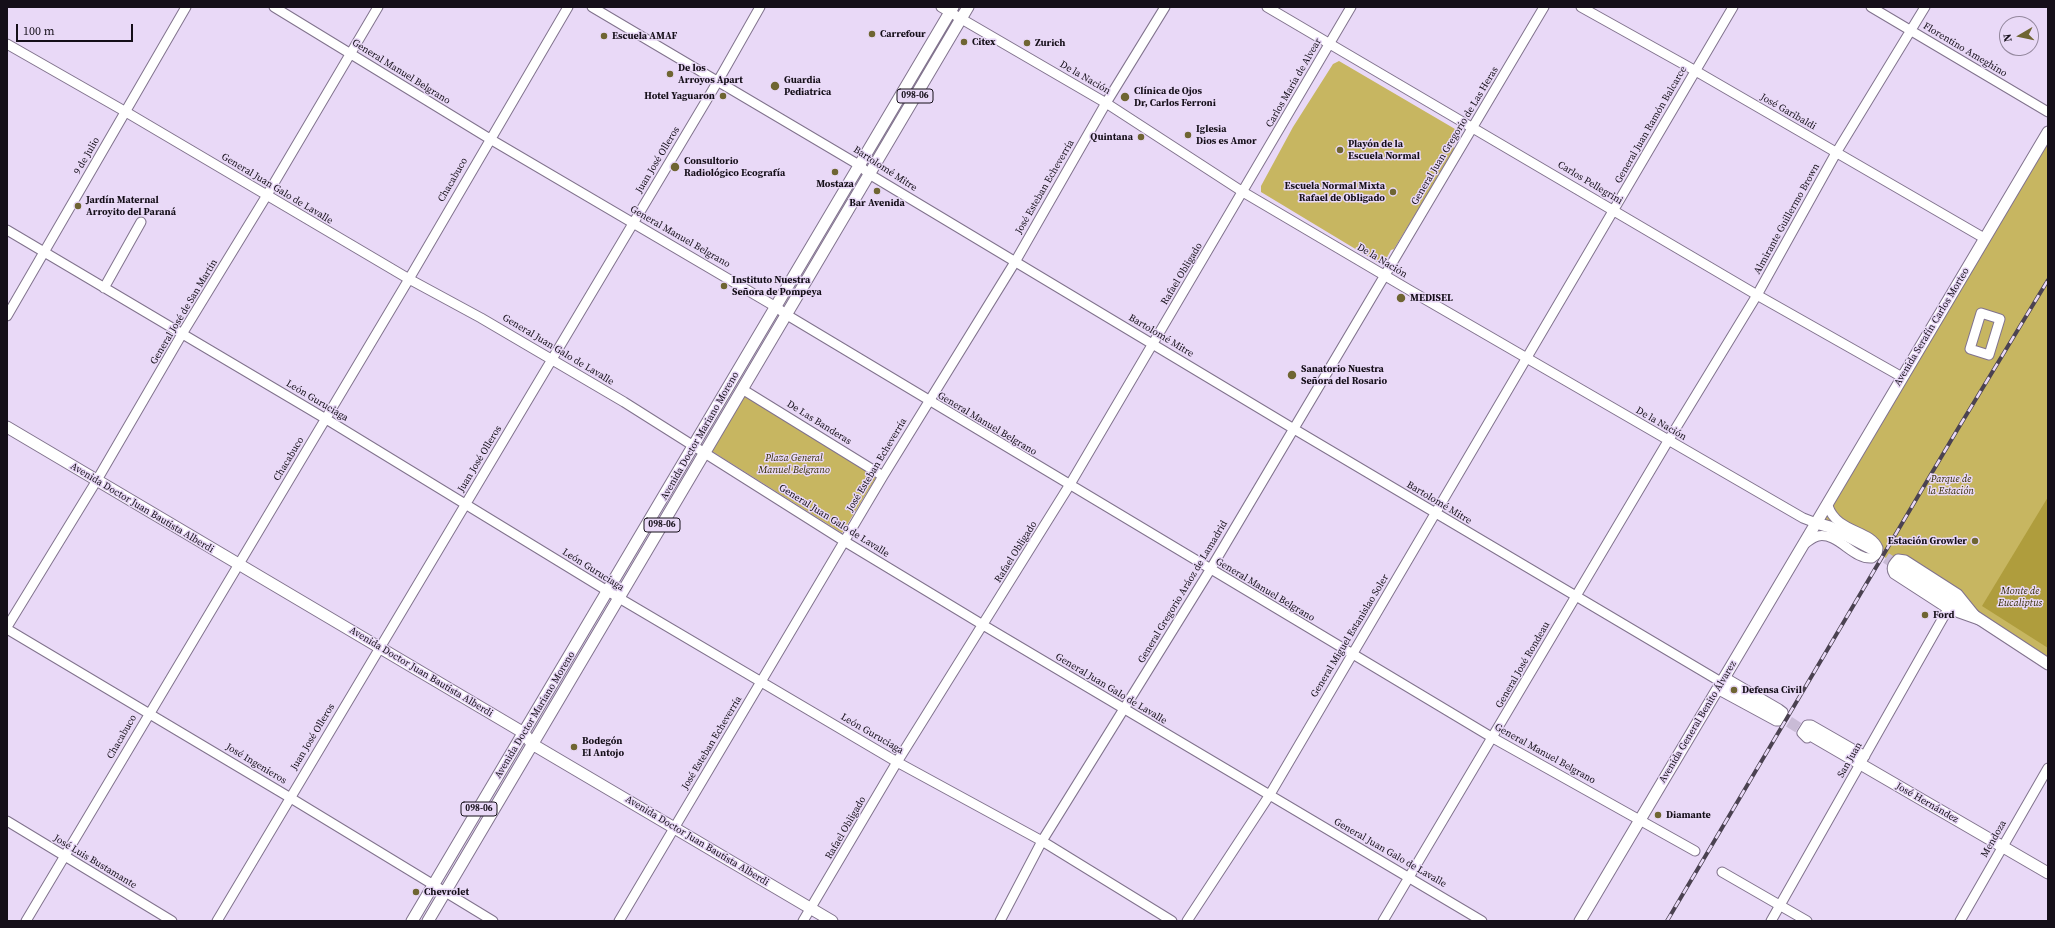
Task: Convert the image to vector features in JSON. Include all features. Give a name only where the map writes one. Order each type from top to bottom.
[{"type":"main road","name":"098-06","points":[[961,19],[968,7]]},
{"type":"main road","name":"Avenida Doctor Mariano Moreno","points":[[412,921],[609,592],[693,446],[859,165],[948,9]]},
{"type":"main road","name":"Avenida Doctor Mariano Moreno","points":[[428,921],[704,451],[787,316],[961,19]]},
{"type":"main road","name":"Avenida Serafín Carlos Morteo","points":[[1816,524],[2048,132]]},
{"type":"main road","name":"Avenida Doctor Juan Bautista Alberdi","points":[[7,427],[524,733],[532,744],[832,921]]},
{"type":"main road","name":"Avenida General Benito Álvarez","points":[[1580,921],[1816,524]]},
{"type":"main road","points":[[1816,524],[1830,527],[1872,549]]},
{"type":"main road","points":[[1900,567],[2048,664]]},
{"type":"main road","points":[[1721,683],[1775,713]]},
{"type":"main road","name":"José Hernández","points":[[1807,733],[2048,873]]},
{"type":"street","name":"9 de Julio","points":[[7,316],[186,7]]},
{"type":"street","name":"General Manuel Belgrano","points":[[274,7],[490,139],[776,307],[787,316],[1210,570],[1493,738],[1695,852]]},
{"type":"street","name":"General José de San Martín","points":[[7,628],[97,480],[182,334],[267,195],[378,7]]},
{"type":"street","name":"Chacabuco","points":[[26,921],[326,419],[568,7]]},
{"type":"street","name":"Bartolomé Mitre","points":[[592,7],[859,165],[869,174],[1014,262],[1721,683]]},
{"type":"street","name":"Juan José Olleros","points":[[217,921],[289,797],[553,360],[718,81],[760,7]]},
{"type":"street","name":"José Esteban Echeverría","points":[[620,921],[844,541],[1014,262],[1106,103],[1165,7]]},
{"type":"street","name":"Carlos Pellegrini","points":[[1267,7],[1757,295],[1902,377]]},
{"type":"street","name":"Carlos María de Alvear","points":[[1243,192],[1351,7]]},
{"type":"street","name":"General Juan Gregorio de Las Heras","points":[[1385,275],[1544,7]]},
{"type":"street","name":"José Garibaldi","points":[[1581,7],[1694,70],[1984,238]]},
{"type":"street","name":"General Juan Ramón Balcarce","points":[[1527,358],[1615,211],[1694,70],[1733,7]]},
{"type":"street","name":"Florentino Ameghino","points":[[1871,7],[2048,112]]},
{"type":"street","name":"Almirante Guillermo Brown","points":[[1668,441],[1757,295],[1836,153],[1925,7]]},
{"type":"street","name":"De la Nación","points":[[948,9],[961,19],[1106,103],[1243,192],[1668,441],[1816,524]]},
{"type":"street","name":"General Juan Galo de Lavalle","points":[[7,44],[126,112],[409,279],[481,318],[553,360],[693,446],[704,451],[844,541],[983,625],[1482,921]]},
{"type":"street","name":"Rafael Obligado","points":[[804,921],[897,762],[1069,486],[1243,192]]},
{"type":"street","points":[[104,288],[141,222]]},
{"type":"street","name":"León Guruciaga","points":[[7,230],[326,419],[761,683],[897,762],[1042,842],[1172,921]]},
{"type":"street","name":"General Gregorio Aráoz de Lamadrid","points":[[1000,921],[1042,842],[1210,570],[1385,275]]},
{"type":"street","points":[[1981,313],[2000,319],[1989,355],[1970,349],[1981,313]]},
{"type":"street","name":"General Miguel Estanislao Soler","points":[[1187,921],[1269,796],[1527,358]]},
{"type":"street","name":"De Las Banderas","points":[[742,389],[883,476]]},
{"type":"street","name":"General José Rondeau","points":[[1383,921],[1668,441]]},
{"type":"street","points":[[1804,544],[1817,536],[1823,536],[1836,540],[1863,556],[1872,558],[1877,554],[1878,548],[1874,542],[1840,524],[1830,514],[1828,506]]},
{"type":"street","points":[[1898,559],[1904,560],[1958,594],[1979,620],[1948,609],[1894,574],[1892,569],[1893,565],[1898,559]]},
{"type":"street","name":"San Juan","points":[[1771,921],[1948,609]]},
{"type":"street","name":"José Ingenieros","points":[[7,628],[493,921]]},
{"type":"street","points":[[1721,683],[1779,709],[1783,712],[1784,716],[1779,721],[1776,721],[1721,683]]},
{"type":"street","name":"José Hernández","points":[[1807,725],[1811,725],[1861,763],[1804,736],[1802,733],[1804,728],[1807,725]]},
{"type":"street","name":"Mendoza","points":[[1960,921],[2048,768]]},
{"type":"street","name":"José Luis Bustamante","points":[[7,821],[172,921]]},
{"type":"street","points":[[1722,872],[1807,921]]},
{"type":"green space","points":[[1339,61],[1455,129],[1459,136],[1453,147],[1455,149],[1394,249],[1391,250],[1385,261],[1377,262],[1261,192],[1261,186],[1293,127],[1333,64]]},
{"type":"green space","name":"Parque de la Estación","points":[[2048,132],[2048,664],[1872,549],[1816,523]]},
{"type":"green space","name":"Plaza General Manuel Belgrano","points":[[746,394],[877,476],[842,533],[710,450]]},
{"type":"green space","name":"Monte de Eucaliptus","points":[[2048,497],[2048,648],[1982,606]]},
{"type":"tunnel","points":[[1872,549],[1900,567]]},
{"type":"tunnel","points":[[1775,713],[1807,733]]},
{"type":"railway","points":[[1667,921],[1956,432],[2048,280]]},
{"type":"place","name":"Carrefour","points":[[872,34]]},
{"type":"place","name":"Escuela AMAF","points":[[604,36]]},
{"type":"place","name":"Citex","points":[[964,42]]},
{"type":"place","name":"Zurich","points":[[1027,43]]},
{"type":"place","name":"De los Arroyos Apart","points":[[670,74]]},
{"type":"place","name":"Guardia Pediatrica","points":[[775,86]]},
{"type":"place","name":"Hotel Yaguaron","points":[[723,96]]},
{"type":"place","name":"Clínica de Ojos Dr, Carlos Ferroni","points":[[1125,97]]},
{"type":"place","name":"Iglesia Dios es Amor","points":[[1188,135]]},
{"type":"place","name":"Quintana","points":[[1141,137]]},
{"type":"place","name":"Playón de la Escuela Normal","points":[[1340,150]]},
{"type":"place","name":"Consultorio Radiológico Ecografía","points":[[675,167]]},
{"type":"place","name":"Mostaza","points":[[835,172]]},
{"type":"place","name":"Bar Avenida","points":[[877,191]]},
{"type":"place","name":"Escuela Normal Mixta Rafael de Obligado","points":[[1393,192]]},
{"type":"place","name":"Jardín Maternal Arroyito del Paraná","points":[[78,206]]},
{"type":"place","name":"Instituto Nuestra Señora de Pompeya","points":[[724,286]]},
{"type":"place","name":"MEDISEL","points":[[1401,298]]},
{"type":"place","name":"Sanatorio Nuestra Señora del Rosario","points":[[1292,375]]},
{"type":"place","name":"Estación Growler","points":[[1975,541]]},
{"type":"place","name":"Ford","points":[[1925,615]]},
{"type":"place","name":"Defensa Civil","points":[[1734,690]]},
{"type":"place","name":"Bodegón El Antojo","points":[[574,747]]},
{"type":"place","name":"Diamante","points":[[1658,815]]},
{"type":"place","name":"Chevrolet","points":[[416,892]]}]
